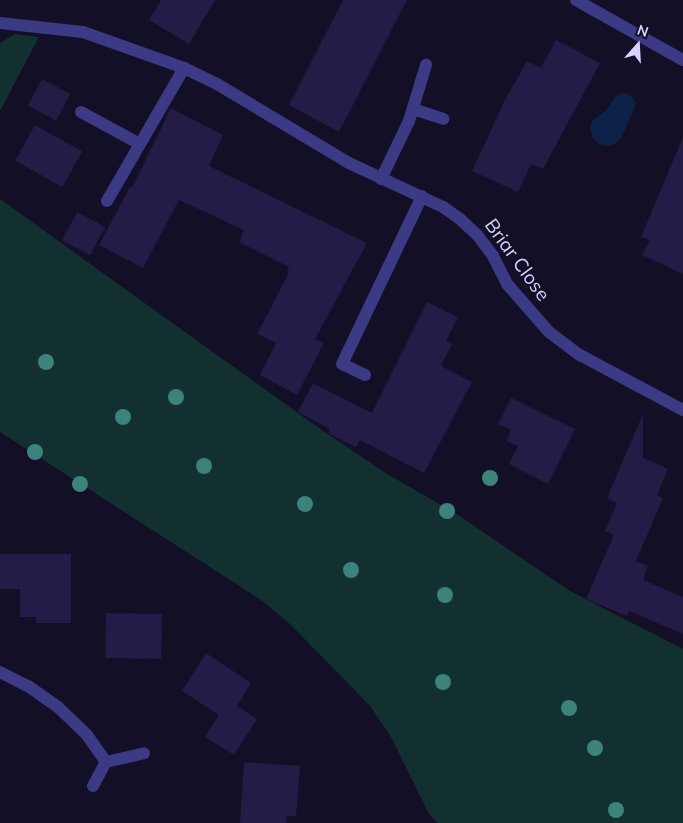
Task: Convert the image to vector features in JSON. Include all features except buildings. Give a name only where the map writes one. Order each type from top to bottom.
[{"type":"street","points":[[578,1],[683,60]]},
{"type":"street","name":"Briar Close","points":[[0,23],[83,32],[184,68],[217,84],[349,163],[422,196],[452,212],[478,236],[493,256],[508,285],[549,332],[580,355],[683,410]]},
{"type":"street","points":[[381,179],[413,109],[426,65]]},
{"type":"street","points":[[107,201],[184,68]]},
{"type":"street","points":[[413,109],[443,119]]},
{"type":"street","points":[[81,112],[140,144]]},
{"type":"street","points":[[364,375],[342,364],[422,196]]},
{"type":"street","points":[[0,672],[28,686],[58,707],[88,735],[106,762]]},
{"type":"street","points":[[93,786],[106,762],[144,753]]},
{"type":"green space","points":[[15,34],[39,37],[0,111],[0,43]]},
{"type":"green space","points":[[0,199],[306,419],[384,472],[455,513],[570,591],[683,649],[683,823],[438,823],[429,814],[391,737],[370,706],[291,625],[261,600],[0,432]]},
{"type":"water","points":[[625,93],[632,97],[636,103],[622,137],[616,143],[608,146],[599,144],[593,138],[590,129],[592,121],[606,110],[618,94]]}]
